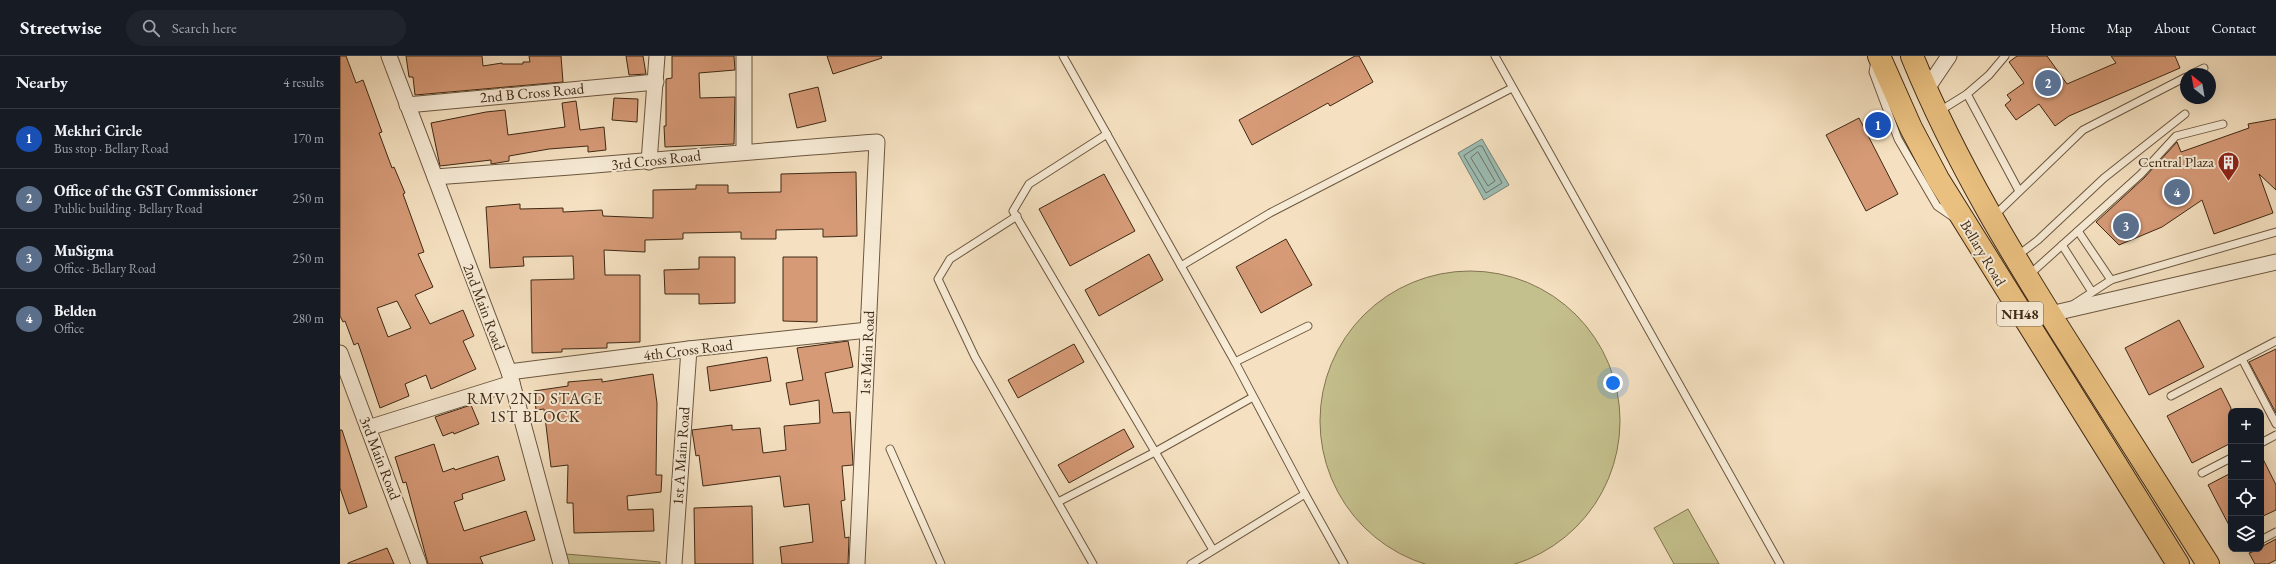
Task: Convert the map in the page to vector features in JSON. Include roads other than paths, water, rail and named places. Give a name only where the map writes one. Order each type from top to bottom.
[{"type":"highway","name":"Bellary Road","points":[[1878,56],[1911,128],[1938,179],[2178,564]]},
{"type":"highway","name":"Bellary Road","points":[[1912,56],[1937,112],[1992,217],[2015,257],[2027,277],[2056,313],[2208,564]]},
{"type":"street","name":"2nd Main Road","points":[[389,56],[510,378],[561,564]]},
{"type":"street","points":[[649,162],[657,56]]},
{"type":"street","points":[[744,56],[744,152]]},
{"type":"street","points":[[1926,90],[1950,56]]},
{"type":"street","name":"2nd B Cross Road","points":[[407,105],[656,82]]},
{"type":"street","name":"3rd Cross Road","points":[[435,177],[649,162],[689,156],[877,142]]},
{"type":"street","name":"1st Main Road","points":[[856,564],[877,142]]},
{"type":"street","points":[[2056,313],[2276,262]]},
{"type":"street","name":"4th Cross Road","points":[[368,428],[510,378],[688,349],[868,330]]},
{"type":"street","name":"1st A Main Road","points":[[674,564],[688,349]]},
{"type":"street","name":"3rd Main Road","points":[[340,352],[419,564]]},
{"type":"lane","points":[[1063,56],[1235,362],[1344,564]]},
{"type":"lane","points":[[1495,56],[1780,564]]},
{"type":"lane","points":[[1937,112],[1967,94],[1989,75],[2005,56]]},
{"type":"lane","points":[[1992,217],[2083,130],[2180,80]]},
{"type":"lane","points":[[1181,266],[1270,214],[1512,88]]},
{"type":"lane","points":[[1967,94],[2020,191]]},
{"type":"lane","points":[[2015,257],[2038,240],[2104,178],[2185,114]]},
{"type":"lane","points":[[2027,277],[2141,174],[2176,136],[2223,124]]},
{"type":"lane","points":[[1107,134],[1029,184],[1013,211],[1213,550]]},
{"type":"lane","points":[[1017,216],[950,259],[938,279],[975,357],[1094,564]]},
{"type":"lane","points":[[2078,231],[2111,280]]},
{"type":"lane","points":[[2056,313],[2111,280],[2276,232]]},
{"type":"lane","points":[[2062,245],[2092,292]]},
{"type":"lane","points":[[1235,362],[1308,326]]},
{"type":"lane","points":[[2171,396],[2276,341]]},
{"type":"lane","points":[[2242,359],[2276,424]]},
{"type":"lane","points":[[1058,502],[1155,452],[1253,396]]},
{"type":"lane","points":[[2264,441],[2276,435]]},
{"type":"lane","points":[[890,449],[942,564]]},
{"type":"lane","points":[[2202,473],[2228,460]]},
{"type":"lane","points":[[1191,564],[1305,494]]},
{"type":"lane","points":[[2264,538],[2276,532]]},
{"type":"water","points":[[1482,139],[1509,185],[1484,200],[1458,153]]},
{"type":"place","name":"Office of the GST Commissioner","points":[[2048,83]]},
{"type":"place","name":"Mekhri Circle","points":[[1878,125]]},
{"type":"place","name":"Central Plaza","points":[[2229,182]]},
{"type":"place","name":"Belden","points":[[2177,192]]},
{"type":"place","name":"MuSigma","points":[[2126,226]]},
{"type":"district","name":"RMV 2ND STAGE 1ST BLOCK","points":[[535,407]]}]
